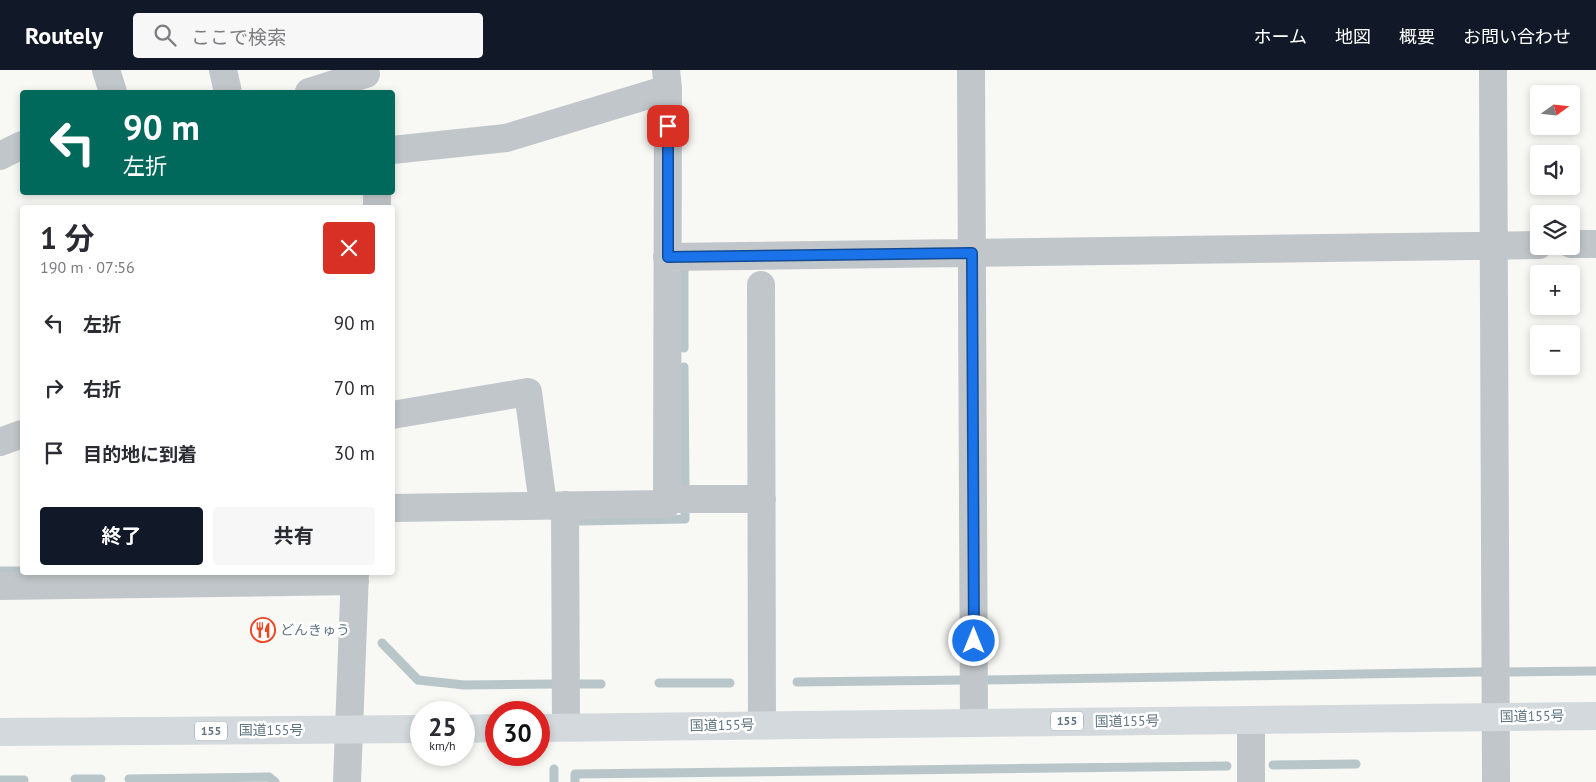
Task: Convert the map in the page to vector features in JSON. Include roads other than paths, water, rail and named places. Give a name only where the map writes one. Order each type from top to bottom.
[{"type":"highway","name":"国道155号","points":[[550,728],[1596,716]]},
{"type":"highway","name":"国道155号","points":[[0,732],[410,729]]},
{"type":"street","points":[[106,70],[112,90]]},
{"type":"street","points":[[223,70],[228,90]]},
{"type":"street","points":[[971,70],[974,722]]},
{"type":"street","points":[[1493,70],[1496,782]]},
{"type":"street","points":[[318,90],[367,79]]},
{"type":"street","points":[[395,150],[506,138],[667,79],[667,504],[395,508]]},
{"type":"street","points":[[0,156],[20,146]]},
{"type":"street","points":[[1580,244],[1596,244]]},
{"type":"street","points":[[668,257],[1530,245]]},
{"type":"street","points":[[761,285],[762,725]]},
{"type":"street","points":[[395,414],[528,392],[554,505],[566,727]]},
{"type":"street","points":[[0,442],[20,435]]},
{"type":"street","points":[[668,499],[762,499]]},
{"type":"street","points":[[0,586],[355,576],[347,782]]},
{"type":"street","points":[[1251,720],[1251,782]]},
{"type":"waterway","points":[[684,267],[684,348]]},
{"type":"waterway","points":[[684,367],[685,490]]},
{"type":"waterway","points":[[581,521],[685,519],[685,510]]},
{"type":"waterway","points":[[0,571],[20,571]]},
{"type":"waterway","points":[[382,643],[418,680],[464,685],[554,684]]},
{"type":"waterway","points":[[1507,672],[1596,671]]},
{"type":"waterway","points":[[986,680],[1481,672]]},
{"type":"waterway","points":[[797,682],[964,680]]},
{"type":"waterway","points":[[659,683],[730,683]]},
{"type":"waterway","points":[[573,684],[601,684]]},
{"type":"waterway","points":[[1273,765],[1356,764]]},
{"type":"waterway","points":[[575,782],[575,774],[1227,766]]},
{"type":"waterway","points":[[554,769],[554,782]]},
{"type":"waterway","points":[[129,779],[269,777],[275,782]]},
{"type":"waterway","points":[[75,779],[101,779]]},
{"type":"waterway","points":[[0,780],[24,780]]},
{"type":"place","name":"どんきゅう","points":[[263,630]]}]
